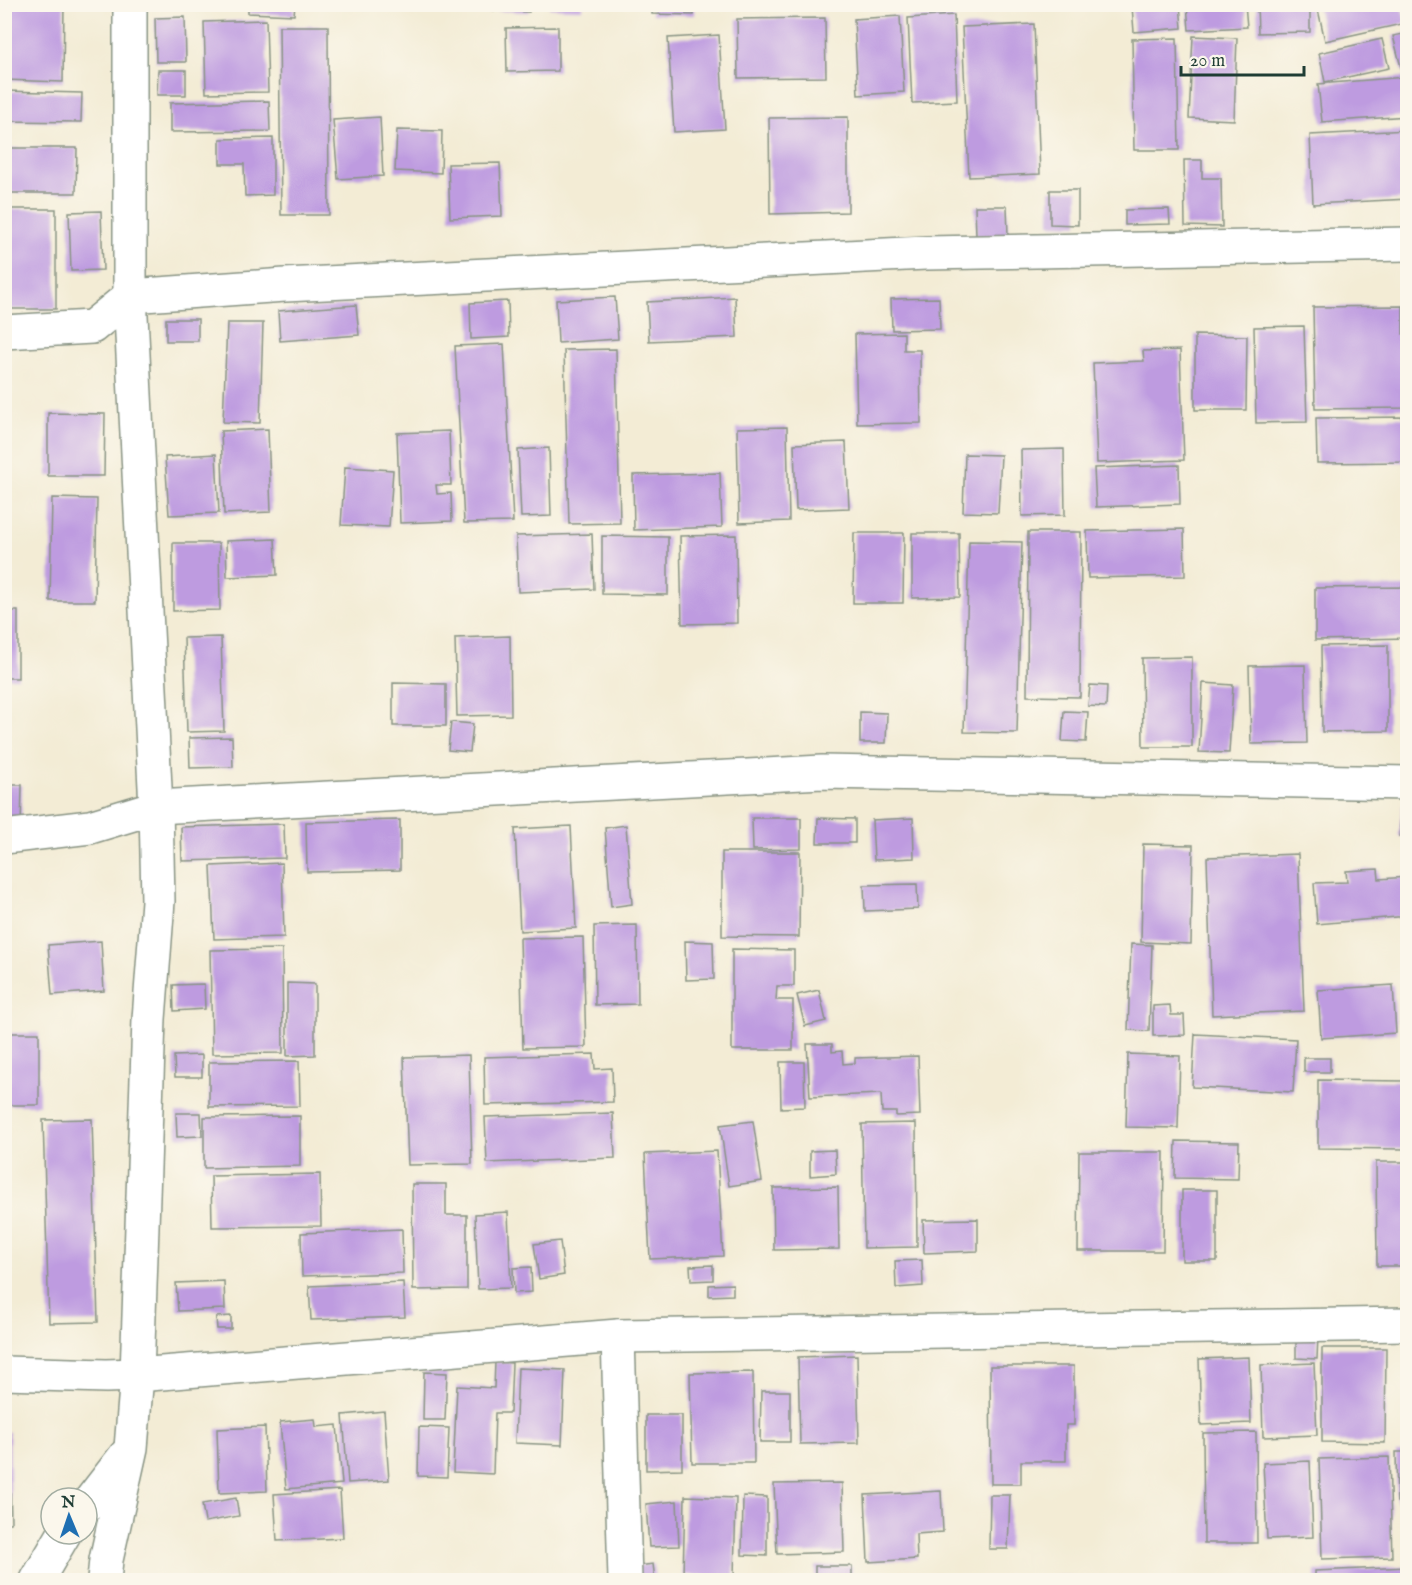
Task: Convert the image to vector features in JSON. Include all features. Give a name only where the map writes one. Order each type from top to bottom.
[{"type":"street","points":[[104,1581],[106,1560],[132,1448],[137,1375],[149,1019],[158,901],[156,807],[130,296],[130,4]]},
{"type":"street","points":[[4,332],[92,327],[130,296],[285,285],[926,253],[1407,244]]},
{"type":"street","points":[[4,837],[90,827],[156,807],[822,772],[1407,783]]},
{"type":"street","points":[[4,1373],[137,1375],[618,1336],[1407,1324]]},
{"type":"street","points":[[618,1336],[625,1581]]},
{"type":"street","points":[[99,1489],[132,1448]]},
{"type":"street","points":[[37,1581],[57,1546]]},
{"type":"building","points":[[4,4],[64,4],[63,82],[4,80]]},
{"type":"building","points":[[248,4],[295,4],[294,15],[248,13]]},
{"type":"building","points":[[357,4],[403,4],[403,9],[357,8]]},
{"type":"building","points":[[462,4],[529,4],[529,12],[462,9]]},
{"type":"building","points":[[549,4],[582,4],[582,9],[549,8]]},
{"type":"building","points":[[652,4],[694,4],[694,15],[652,14]]},
{"type":"building","points":[[748,4],[813,4],[813,6],[748,8]]},
{"type":"building","points":[[1180,4],[1182,28],[1134,32],[1132,6]]},
{"type":"building","points":[[1187,4],[1245,4],[1247,27],[1189,30]]},
{"type":"building","points":[[1257,4],[1310,4],[1310,32],[1258,33]]},
{"type":"building","points":[[1317,5],[1401,5],[1406,23],[1325,41]]},
{"type":"building","points":[[954,15],[957,101],[912,103],[908,18]]},
{"type":"building","points":[[900,16],[904,92],[858,95],[854,19]]},
{"type":"building","points":[[185,17],[186,62],[156,62],[155,18]]},
{"type":"building","points":[[825,18],[826,77],[738,78],[737,19]]},
{"type":"building","points":[[266,20],[268,92],[206,93],[204,22]]},
{"type":"building","points":[[1034,24],[1040,174],[969,177],[962,27]]},
{"type":"building","points":[[279,26],[328,26],[329,215],[281,215]]},
{"type":"building","points":[[558,27],[558,71],[507,72],[506,28]]},
{"type":"building","points":[[1408,33],[1408,70],[1402,71],[1393,36]]},
{"type":"building","points":[[719,35],[725,129],[674,132],[668,38]]},
{"type":"building","points":[[1193,36],[1237,38],[1234,120],[1189,118]]},
{"type":"building","points":[[1177,38],[1179,150],[1134,150],[1132,39]]},
{"type":"building","points":[[1382,39],[1389,68],[1325,82],[1319,53]]},
{"type":"building","points":[[158,70],[186,70],[186,95],[157,95]]},
{"type":"building","points":[[1406,77],[1408,116],[1322,122],[1318,84]]},
{"type":"building","points":[[4,91],[82,93],[81,122],[4,121]]},
{"type":"building","points":[[269,101],[270,131],[170,132],[170,103]]},
{"type":"building","points":[[380,117],[383,176],[338,179],[333,120]]},
{"type":"building","points":[[848,117],[848,212],[770,214],[769,118]]},
{"type":"building","points":[[397,130],[442,131],[441,173],[395,171]]},
{"type":"building","points":[[1408,130],[1408,199],[1313,204],[1310,135]]},
{"type":"building","points":[[273,138],[273,195],[245,196],[244,164],[220,164],[220,139]]},
{"type":"building","points":[[4,148],[77,148],[76,193],[4,193]]},
{"type":"building","points":[[1184,160],[1202,160],[1202,178],[1221,178],[1222,227],[1185,226]]},
{"type":"building","points":[[500,163],[502,216],[450,218],[448,164]]},
{"type":"building","points":[[1050,190],[1078,190],[1078,225],[1050,224]]},
{"type":"building","points":[[975,206],[1007,206],[1008,236],[976,236]]},
{"type":"building","points":[[4,209],[56,209],[56,309],[4,309]]},
{"type":"building","points":[[1169,209],[1170,224],[1125,225],[1125,210]]},
{"type":"building","points":[[101,211],[103,270],[71,271],[69,212]]},
{"type":"building","points":[[615,297],[618,339],[558,343],[556,300]]},
{"type":"building","points":[[735,297],[737,337],[649,341],[647,302]]},
{"type":"building","points":[[939,298],[940,329],[892,330],[891,299]]},
{"type":"building","points":[[508,301],[509,337],[471,339],[470,303]]},
{"type":"building","points":[[356,305],[359,335],[280,341],[278,311]]},
{"type":"building","points":[[1403,306],[1403,334],[1408,334],[1408,408],[1315,409],[1313,307]]},
{"type":"building","points":[[166,319],[198,319],[198,341],[166,341]]},
{"type":"building","points":[[227,323],[263,323],[260,423],[223,422]]},
{"type":"building","points":[[1304,326],[1307,422],[1256,423],[1254,327]]},
{"type":"building","points":[[904,333],[904,350],[920,350],[921,423],[857,424],[855,334]]},
{"type":"building","points":[[1195,335],[1247,336],[1246,410],[1195,410]]},
{"type":"building","points":[[504,344],[513,522],[464,523],[455,346]]},
{"type":"building","points":[[616,349],[620,523],[569,524],[564,350]]},
{"type":"building","points":[[1180,350],[1184,460],[1097,463],[1093,363],[1144,361],[1143,351]]},
{"type":"building","points":[[48,413],[105,414],[104,476],[48,476]]},
{"type":"building","points":[[1408,417],[1408,462],[1317,463],[1316,418]]},
{"type":"building","points":[[787,427],[789,521],[739,523],[737,428]]},
{"type":"building","points":[[268,429],[271,512],[224,514],[221,431]]},
{"type":"building","points":[[449,431],[451,485],[436,485],[437,494],[451,493],[452,521],[400,523],[397,433]]},
{"type":"building","points":[[846,442],[849,508],[796,510],[794,444]]},
{"type":"building","points":[[549,448],[551,516],[521,517],[518,450]]},
{"type":"building","points":[[1064,449],[1065,515],[1022,516],[1021,450]]},
{"type":"building","points":[[216,454],[219,513],[169,515],[165,457]]},
{"type":"building","points":[[965,454],[1001,455],[998,513],[963,512]]},
{"type":"building","points":[[1179,465],[1180,504],[1096,507],[1094,468]]},
{"type":"building","points":[[345,467],[393,470],[389,527],[341,525]]},
{"type":"building","points":[[720,473],[722,527],[634,530],[633,475]]},
{"type":"building","points":[[52,498],[97,499],[95,601],[50,601]]},
{"type":"building","points":[[1184,529],[1185,576],[1088,578],[1087,531]]},
{"type":"building","points":[[1028,532],[1081,532],[1080,697],[1027,696]]},
{"type":"building","points":[[854,533],[904,533],[903,603],[853,603]]},
{"type":"building","points":[[912,533],[959,533],[960,597],[912,598]]},
{"type":"building","points":[[592,534],[594,589],[518,592],[516,536]]},
{"type":"building","points":[[736,535],[737,623],[682,624],[680,536]]},
{"type":"building","points":[[602,536],[668,537],[668,595],[602,594]]},
{"type":"building","points":[[275,539],[277,575],[227,577],[226,541]]},
{"type":"building","points":[[969,541],[1022,542],[1017,733],[964,732]]},
{"type":"building","points":[[173,543],[219,543],[220,610],[173,611]]},
{"type":"building","points":[[1408,587],[1408,638],[1315,640],[1315,588]]},
{"type":"building","points":[[4,611],[18,611],[18,678],[4,678]]},
{"type":"building","points":[[510,636],[511,715],[457,716],[455,638]]},
{"type":"building","points":[[221,637],[224,731],[187,732],[184,638]]},
{"type":"building","points":[[1388,645],[1388,731],[1322,732],[1321,646]]},
{"type":"building","points":[[1192,657],[1192,747],[1143,747],[1142,658]]},
{"type":"building","points":[[1305,665],[1307,743],[1251,744],[1249,666]]},
{"type":"building","points":[[393,683],[446,684],[446,726],[393,726]]},
{"type":"building","points":[[1203,683],[1233,685],[1229,753],[1199,752]]},
{"type":"building","points":[[1090,685],[1107,686],[1106,707],[1088,706]]},
{"type":"building","points":[[1064,711],[1088,712],[1086,742],[1062,741]]},
{"type":"building","points":[[860,712],[887,713],[886,743],[860,743]]},
{"type":"building","points":[[451,722],[473,724],[470,752],[448,750]]},
{"type":"building","points":[[232,737],[233,767],[190,768],[189,738]]},
{"type":"building","points":[[4,785],[22,785],[21,828],[4,828]]},
{"type":"building","points":[[1402,806],[1408,806],[1408,837],[1399,836]]},
{"type":"building","points":[[752,818],[801,818],[801,849],[753,850]]},
{"type":"building","points":[[818,818],[855,819],[855,843],[817,843]]},
{"type":"building","points":[[913,818],[914,858],[874,860],[872,820]]},
{"type":"building","points":[[400,820],[400,870],[307,872],[306,822]]},
{"type":"building","points":[[284,824],[285,858],[182,861],[181,827]]},
{"type":"building","points":[[626,825],[632,904],[611,907],[605,828]]},
{"type":"building","points":[[571,826],[576,928],[520,931],[515,829]]},
{"type":"building","points":[[1143,844],[1193,845],[1191,944],[1141,942]]},
{"type":"building","points":[[722,852],[800,852],[799,937],[722,936]]},
{"type":"building","points":[[1298,854],[1304,1011],[1212,1015],[1207,857]]},
{"type":"building","points":[[282,863],[284,937],[214,939],[211,866]]},
{"type":"building","points":[[1378,869],[1379,879],[1408,877],[1408,916],[1317,924],[1314,883],[1347,882],[1346,871]]},
{"type":"building","points":[[917,884],[918,909],[865,911],[864,885]]},
{"type":"building","points":[[637,925],[638,1004],[595,1005],[594,926]]},
{"type":"building","points":[[583,937],[586,1047],[523,1048],[520,938]]},
{"type":"building","points":[[101,941],[104,991],[52,995],[48,945]]},
{"type":"building","points":[[685,941],[713,942],[714,979],[686,980]]},
{"type":"building","points":[[1131,944],[1152,945],[1149,1031],[1128,1030]]},
{"type":"building","points":[[282,949],[283,1053],[212,1054],[210,950]]},
{"type":"building","points":[[732,949],[794,950],[794,986],[777,986],[776,1000],[793,1000],[793,1050],[732,1050]]},
{"type":"building","points":[[287,983],[315,984],[315,1055],[287,1056]]},
{"type":"building","points":[[204,984],[205,1009],[174,1011],[173,985]]},
{"type":"building","points":[[1393,985],[1396,1033],[1321,1038],[1318,990]]},
{"type":"building","points":[[819,990],[826,1021],[805,1026],[797,995]]},
{"type":"building","points":[[1170,1005],[1171,1015],[1184,1015],[1185,1035],[1153,1036],[1153,1006]]},
{"type":"building","points":[[4,1033],[39,1033],[39,1105],[4,1105]]},
{"type":"building","points":[[1195,1034],[1296,1039],[1293,1092],[1192,1087]]},
{"type":"building","points":[[807,1044],[832,1044],[832,1052],[842,1051],[843,1064],[855,1063],[855,1058],[918,1056],[920,1115],[896,1116],[896,1112],[882,1112],[881,1094],[810,1097]]},
{"type":"building","points":[[594,1054],[595,1069],[612,1068],[613,1102],[485,1105],[484,1057]]},
{"type":"building","points":[[1128,1054],[1180,1056],[1178,1128],[1126,1127]]},
{"type":"building","points":[[202,1055],[202,1077],[175,1077],[174,1056]]},
{"type":"building","points":[[469,1055],[472,1164],[408,1165],[404,1057]]},
{"type":"building","points":[[1304,1058],[1330,1058],[1330,1072],[1304,1072]]},
{"type":"building","points":[[299,1061],[300,1106],[209,1107],[209,1062]]},
{"type":"building","points":[[780,1062],[804,1062],[805,1107],[781,1108]]},
{"type":"building","points":[[1318,1080],[1406,1081],[1405,1149],[1318,1148]]},
{"type":"building","points":[[176,1113],[201,1113],[202,1136],[177,1137]]},
{"type":"building","points":[[613,1113],[615,1158],[487,1163],[485,1117]]},
{"type":"building","points":[[300,1116],[300,1166],[204,1168],[204,1117]]},
{"type":"building","points":[[92,1119],[98,1322],[49,1323],[43,1120]]},
{"type":"building","points":[[753,1121],[762,1181],[729,1186],[720,1125]]},
{"type":"building","points":[[916,1123],[917,1247],[864,1248],[862,1124]]},
{"type":"building","points":[[1176,1141],[1239,1142],[1238,1179],[1175,1178]]},
{"type":"building","points":[[835,1150],[836,1174],[810,1176],[810,1151]]},
{"type":"building","points":[[717,1151],[723,1256],[650,1259],[645,1154]]},
{"type":"building","points":[[1079,1152],[1164,1152],[1163,1251],[1078,1251]]},
{"type":"building","points":[[1376,1162],[1408,1162],[1408,1266],[1377,1266]]},
{"type":"building","points":[[320,1174],[321,1226],[212,1227],[211,1176]]},
{"type":"building","points":[[412,1184],[446,1184],[446,1215],[467,1215],[467,1289],[413,1290]]},
{"type":"building","points":[[838,1187],[839,1249],[774,1250],[773,1188]]},
{"type":"building","points":[[1182,1190],[1217,1190],[1217,1261],[1182,1261]]},
{"type":"building","points":[[508,1212],[511,1288],[478,1289],[475,1214]]},
{"type":"building","points":[[978,1219],[978,1251],[924,1253],[923,1220]]},
{"type":"building","points":[[402,1229],[403,1273],[302,1276],[301,1233]]},
{"type":"building","points":[[560,1241],[564,1275],[539,1279],[534,1244]]},
{"type":"building","points":[[922,1260],[923,1286],[896,1288],[895,1261]]},
{"type":"building","points":[[713,1265],[713,1280],[691,1281],[690,1266]]},
{"type":"building","points":[[531,1267],[532,1292],[514,1293],[513,1268]]},
{"type":"building","points":[[224,1281],[225,1309],[178,1311],[176,1283]]},
{"type":"building","points":[[403,1282],[405,1317],[311,1320],[309,1286]]},
{"type":"building","points":[[733,1284],[733,1295],[709,1296],[709,1285]]},
{"type":"building","points":[[231,1316],[231,1329],[217,1329],[216,1317]]},
{"type":"building","points":[[1296,1335],[1318,1336],[1317,1359],[1296,1358]]},
{"type":"building","points":[[1322,1348],[1386,1348],[1385,1443],[1322,1442]]},
{"type":"building","points":[[857,1355],[859,1443],[800,1444],[798,1357]]},
{"type":"building","points":[[1249,1357],[1251,1423],[1201,1425],[1199,1359]]},
{"type":"building","points":[[495,1362],[512,1363],[510,1413],[495,1413],[493,1474],[453,1472],[457,1386],[494,1388]]},
{"type":"building","points":[[1314,1363],[1317,1435],[1263,1437],[1261,1365]]},
{"type":"building","points":[[990,1366],[1074,1366],[1074,1425],[1066,1425],[1066,1461],[1021,1461],[1021,1484],[991,1484]]},
{"type":"building","points":[[518,1368],[565,1370],[562,1445],[515,1443]]},
{"type":"building","points":[[424,1372],[447,1373],[445,1420],[423,1420]]},
{"type":"building","points":[[753,1372],[754,1463],[692,1463],[690,1373]]},
{"type":"building","points":[[761,1391],[790,1391],[790,1442],[760,1442]]},
{"type":"building","points":[[384,1411],[389,1480],[348,1483],[343,1415]]},
{"type":"building","points":[[646,1415],[682,1415],[682,1469],[646,1470]]},
{"type":"building","points":[[315,1419],[316,1427],[337,1425],[342,1484],[286,1489],[280,1422]]},
{"type":"building","points":[[265,1427],[267,1491],[219,1493],[217,1429]]},
{"type":"building","points":[[419,1427],[449,1428],[447,1477],[418,1476]]},
{"type":"building","points":[[4,1432],[9,1432],[11,1523],[4,1523]]},
{"type":"building","points":[[1256,1432],[1257,1543],[1204,1543],[1203,1433]]},
{"type":"building","points":[[1396,1452],[1408,1452],[1408,1502],[1397,1502]]},
{"type":"building","points":[[1389,1457],[1392,1557],[1322,1559],[1319,1459]]},
{"type":"building","points":[[1310,1461],[1313,1537],[1267,1539],[1263,1463]]},
{"type":"building","points":[[842,1483],[844,1552],[777,1554],[774,1484]]},
{"type":"building","points":[[340,1490],[343,1538],[277,1541],[274,1494]]},
{"type":"building","points":[[941,1491],[943,1532],[916,1534],[917,1559],[868,1562],[865,1495]]},
{"type":"building","points":[[990,1495],[1010,1495],[1008,1549],[989,1549]]},
{"type":"building","points":[[685,1496],[736,1498],[734,1577],[683,1575]]},
{"type":"building","points":[[743,1496],[767,1497],[767,1556],[742,1555]]},
{"type":"building","points":[[236,1498],[239,1516],[205,1522],[202,1504]]},
{"type":"building","points":[[677,1501],[679,1546],[649,1547],[646,1504]]},
{"type":"building","points":[[1404,1510],[1408,1510],[1408,1539],[1406,1539]]},
{"type":"building","points":[[653,1564],[655,1580],[639,1580],[638,1566]]},
{"type":"building","points":[[815,1566],[852,1566],[852,1580],[815,1580]]},
{"type":"building","points":[[1408,1567],[1408,1580],[1315,1580],[1315,1571]]},
{"type":"building","points":[[1071,1576],[1071,1580],[1001,1580],[1001,1578]]}]
